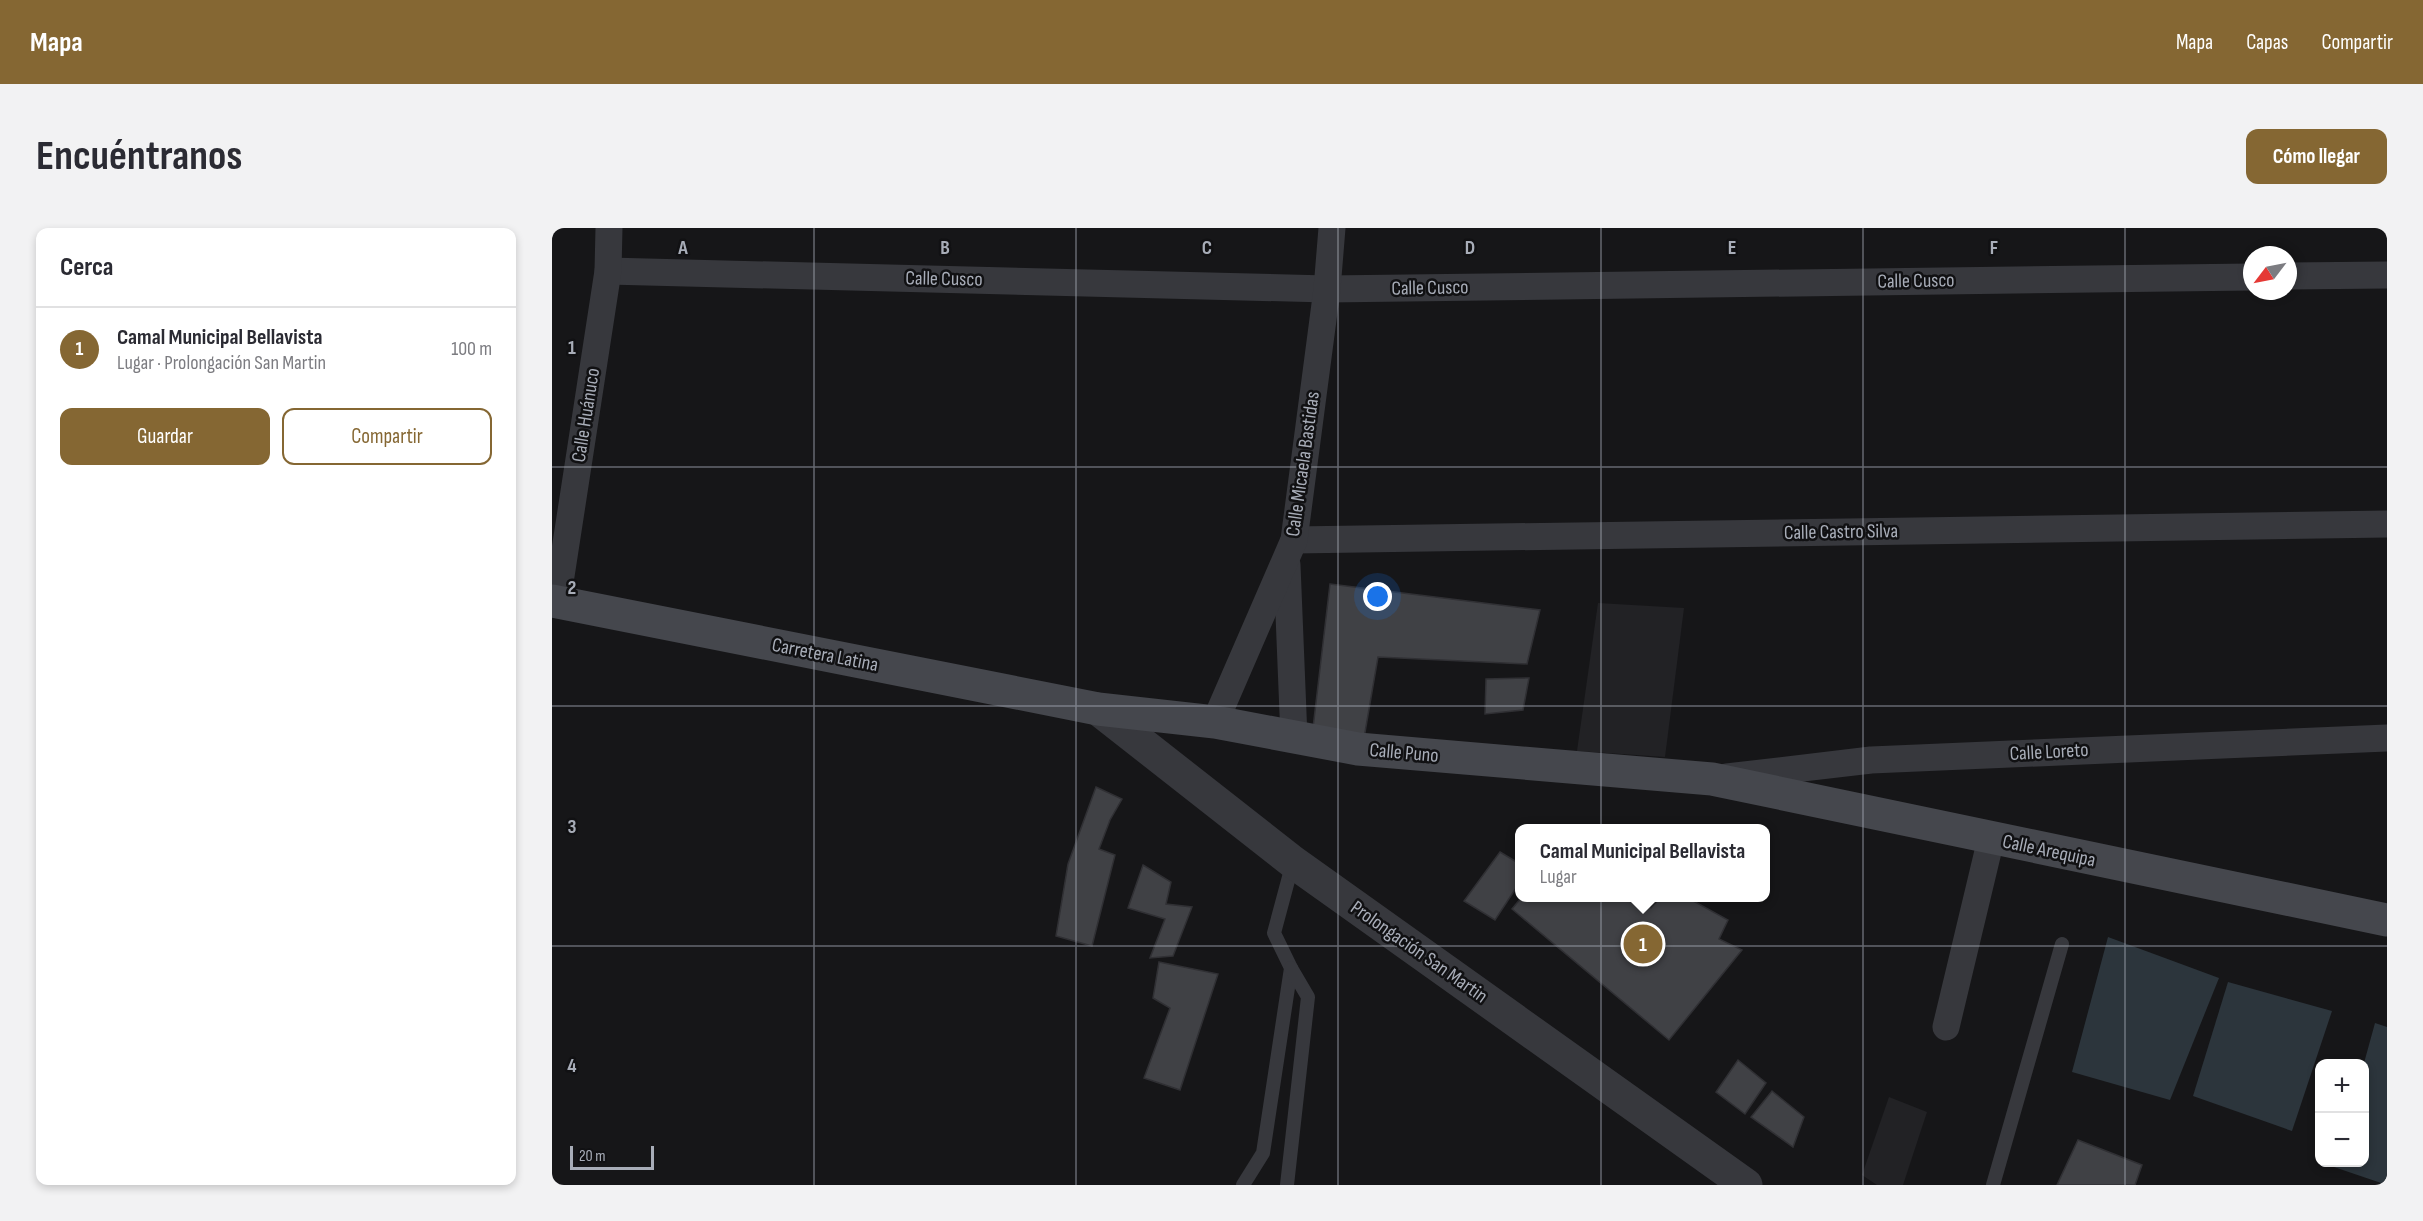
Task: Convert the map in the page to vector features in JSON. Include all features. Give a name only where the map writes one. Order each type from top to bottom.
[{"type":"main road","name":"Carretera Latina","points":[[554,601],[1098,709]]},
{"type":"main road","name":"Calle Puno","points":[[1098,709],[1215,722],[1358,749],[1712,779]]},
{"type":"main road","name":"Calle Arequipa","points":[[1712,779],[2387,920]]},
{"type":"street","name":"Calle Huánuco","points":[[554,601],[608,271],[609,228]]},
{"type":"street","name":"Calle Micaela Bastidas","points":[[1215,722],[1291,548],[1327,289],[1332,228]]},
{"type":"street","name":"Calle Cusco","points":[[608,271],[1327,289],[2243,277]]},
{"type":"street","points":[[2297,276],[2387,275]]},
{"type":"street","name":"Calle Castro Silva","points":[[1291,548],[2387,524]]},
{"type":"street","points":[[1291,548],[1294,738]]},
{"type":"street","name":"Prolongación San Martin","points":[[1098,709],[1293,862],[1746,1185]]},
{"type":"street","name":"Calle Loreto","points":[[1712,779],[1872,760],[2387,738]]},
{"type":"street","points":[[1946,1028],[1991,839]]},
{"type":"lane","points":[[1287,1185],[1308,997],[1274,933],[1293,862]]},
{"type":"lane","points":[[1993,1185],[2062,944]]},
{"type":"lane","points":[[1243,1185],[1263,1153],[1291,968]]},
{"type":"shaded area","points":[[1598,603],[1684,608],[1665,757],[1577,751]]},
{"type":"shaded area","points":[[2108,937],[2219,978],[2170,1100],[2072,1072]]},
{"type":"shaded area","points":[[2228,982],[2332,1011],[2292,1131],[2193,1096]]},
{"type":"shaded area","points":[[2375,1023],[2387,1027],[2387,1185],[2334,1167],[2369,1167],[2369,1059],[2365,1059]]},
{"type":"shaded area","points":[[1889,1097],[1927,1112],[1903,1185],[1877,1185],[1862,1175]]},
{"type":"building","points":[[1330,584],[1540,610],[1527,664],[1378,657],[1363,744],[1313,728]]},
{"type":"building","points":[[1529,678],[1523,710],[1485,714],[1486,679]]},
{"type":"building","points":[[1096,787],[1122,799],[1110,820],[1099,849],[1115,855],[1092,946],[1056,936],[1068,864]]},
{"type":"building","points":[[1500,852],[1515,861],[1515,890],[1495,920],[1464,901]]},
{"type":"building","points":[[1143,865],[1171,882],[1166,904],[1192,907],[1173,956],[1150,958],[1165,919],[1128,908]]},
{"type":"building","points":[[1518,902],[1645,902],[1651,908],[1656,902],[1695,902],[1728,920],[1719,939],[1742,950],[1669,1040],[1512,909]]},
{"type":"building","points":[[1159,962],[1218,974],[1180,1090],[1144,1078],[1170,1008],[1153,998]]},
{"type":"building","points":[[1738,1060],[1766,1083],[1745,1114],[1716,1092]]},
{"type":"building","points":[[1772,1091],[1804,1117],[1793,1147],[1751,1117]]},
{"type":"building","points":[[2078,1140],[2142,1165],[2135,1185],[2057,1185]]},
{"type":"place","name":"Camal Municipal Bellavista","points":[[1643,944]]}]
